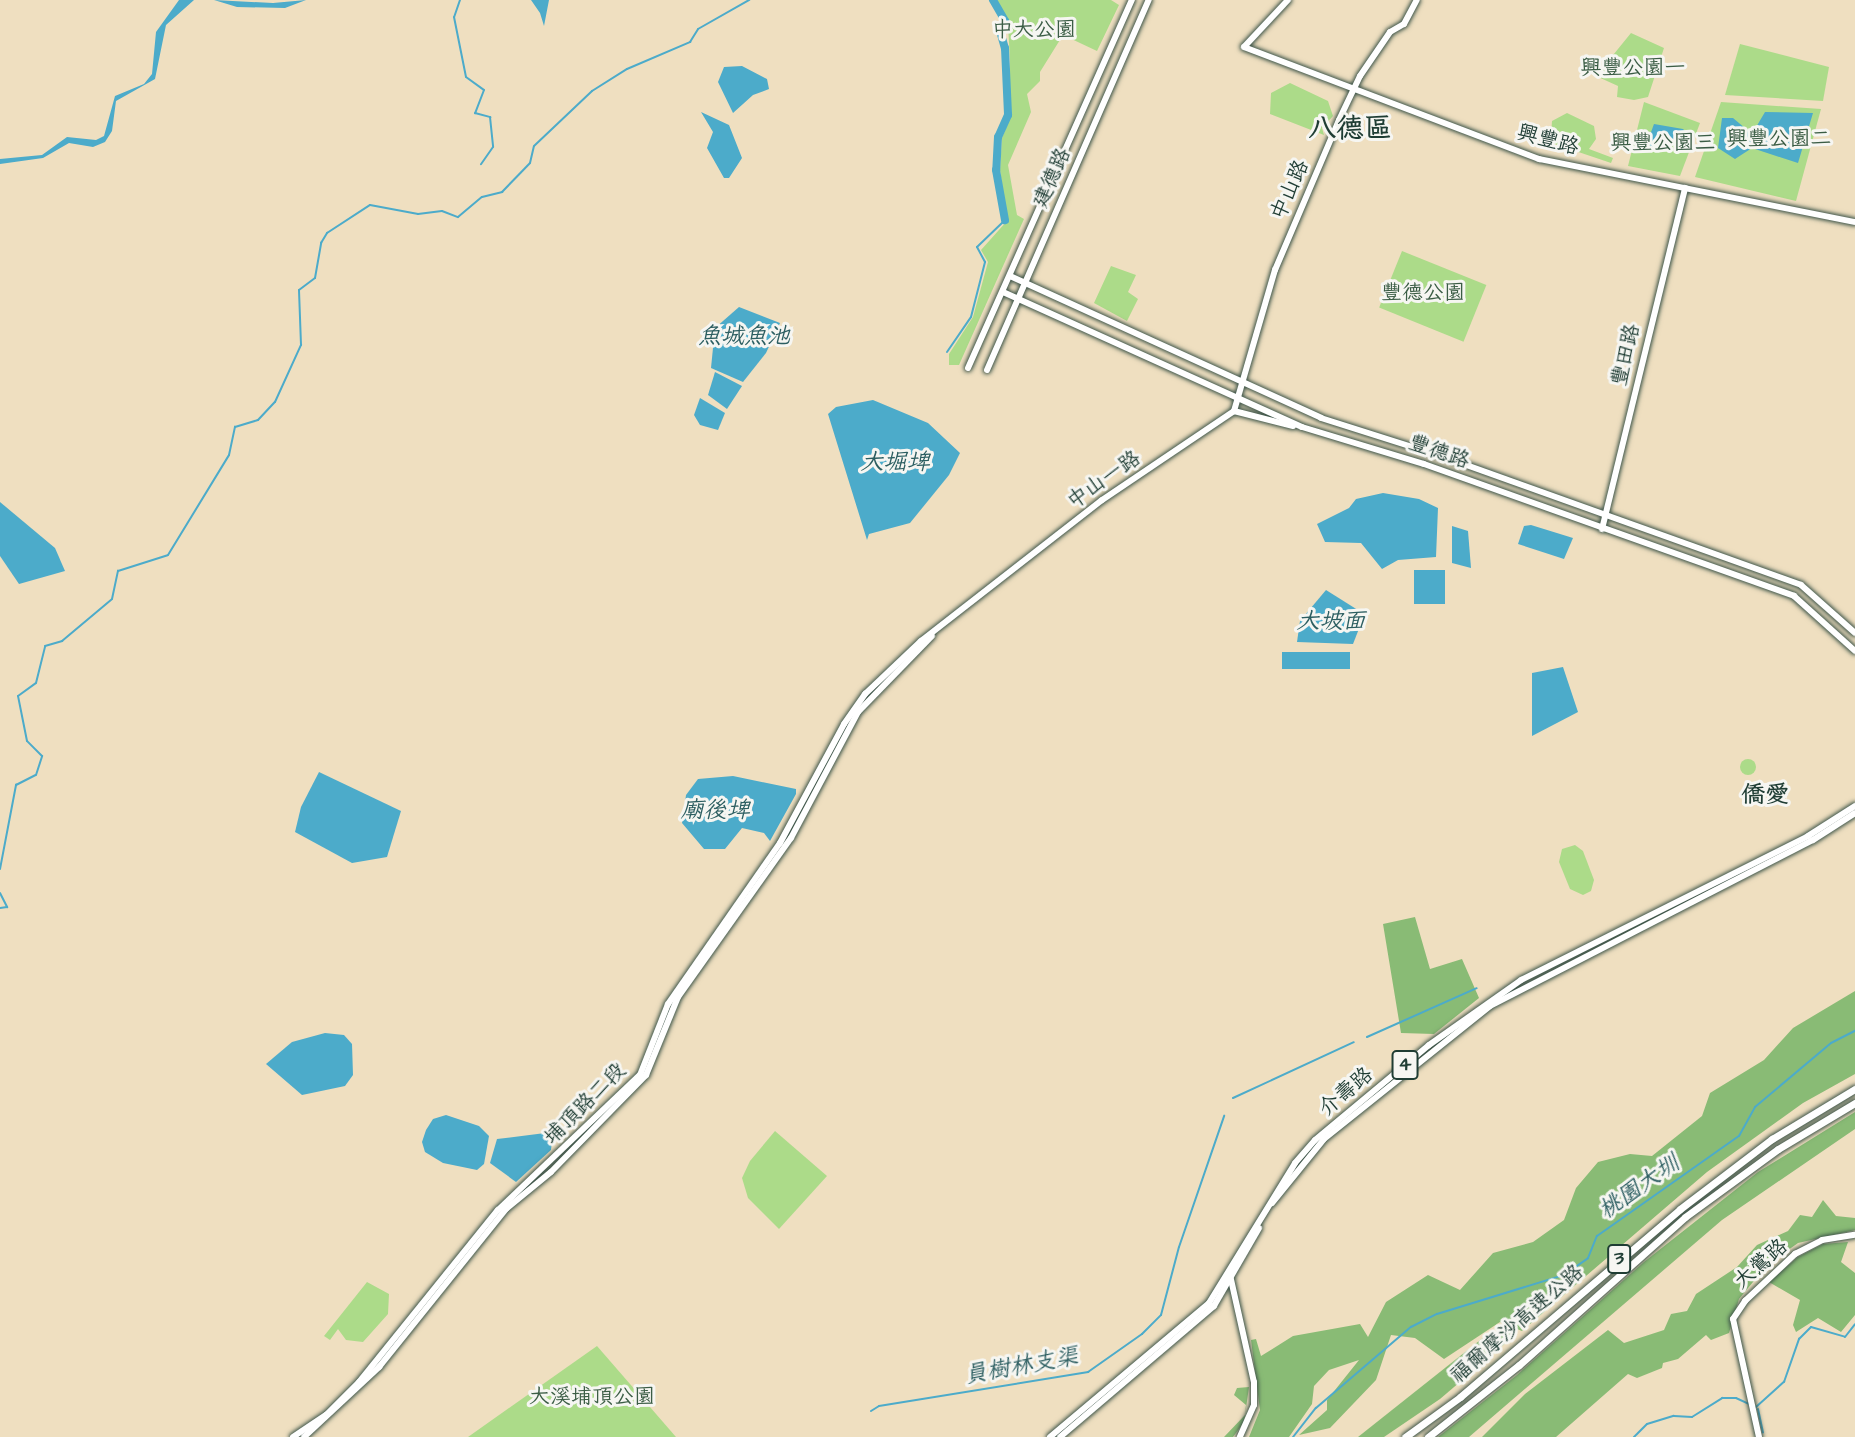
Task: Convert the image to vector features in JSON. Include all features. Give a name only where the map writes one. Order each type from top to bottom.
[{"type":"highway","name":"福爾摩沙高速公路","points":[[1405,1437],[1460,1397],[1680,1209],[1772,1139],[1855,1089]]},
{"type":"highway","name":"福爾摩沙高速公路","points":[[1428,1437],[1519,1365],[1685,1217],[1778,1149],[1855,1102]]},
{"type":"main road","name":"建德路","points":[[968,368],[1132,0]]},
{"type":"main road","name":"建德路","points":[[986,370],[1149,0]]},
{"type":"main road","name":"興豐路","points":[[1287,0],[1244,47],[1539,159],[1855,222]]},
{"type":"main road","name":"中山路","points":[[1242,383],[1277,264],[1352,90],[1390,32],[1399,27],[1417,0]]},
{"type":"main road","name":"豐田路","points":[[1602,529],[1685,188]]},
{"type":"main road","name":"豐德路","points":[[1010,276],[1321,418],[1607,515],[1801,585],[1855,633]]},
{"type":"main road","name":"豐德路","points":[[1003,292],[1302,427],[1423,464],[1794,596],[1855,651]]},
{"type":"main road","points":[[1242,383],[1234,411],[1302,427]]},
{"type":"main road","name":"中山一路","points":[[974,600],[1102,500],[1234,411]]},
{"type":"main road","name":"埔頂路二段","points":[[304,1437],[312,1433],[379,1367],[501,1214],[551,1172],[646,1075],[671,1009],[790,838],[858,712],[946,622],[974,600]]},
{"type":"main road","name":"介壽路","points":[[1050,1437],[1182,1330],[1231,1277],[1276,1189],[1315,1140],[1488,1000],[1808,836],[1855,806]]},
{"type":"main road","name":"介壽路","points":[[1060,1437],[1194,1327],[1231,1277],[1275,1199],[1305,1158],[1490,1006],[1813,841],[1855,813]]},
{"type":"main road","name":"大鶯路","points":[[1759,1437],[1733,1329],[1739,1307],[1795,1254],[1822,1240],[1855,1236]]},
{"type":"main road","points":[[1231,1277],[1254,1382],[1254,1405],[1240,1437]]},
{"type":"main road","name":"埔頂路二段","points":[[293,1437],[312,1433]]},
{"type":"green space","name":"中大公園","points":[[997,0],[1111,0],[1119,5],[1097,51],[1063,35],[1040,72],[1040,81],[1027,94],[1031,112],[1008,165],[1017,215],[1024,219],[959,365],[949,365],[949,354],[973,317],[988,262],[981,250],[1007,221],[1000,170],[1002,138],[1010,118],[1010,61],[1008,24]]},
{"type":"green space","name":"興豐公園一","points":[[1631,33],[1664,48],[1648,97],[1634,100],[1617,97],[1618,86],[1596,76]]},
{"type":"green space","points":[[1740,44],[1829,67],[1823,101],[1725,95]]},
{"type":"green space","points":[[1290,83],[1328,101],[1333,116],[1322,128],[1324,135],[1270,114],[1271,93]]},
{"type":"green space","name":"興豐公園三","points":[[1644,102],[1700,123],[1680,176],[1628,166]]},
{"type":"green space","name":"興豐公園二","points":[[1721,102],[1821,109],[1796,201],[1695,177]]},
{"type":"green space","points":[[1567,113],[1594,126],[1596,139],[1589,149],[1613,158],[1611,163],[1540,139],[1543,133],[1551,136],[1552,121]]},
{"type":"green space","name":"豐德公園","points":[[1402,251],[1486,285],[1464,342],[1379,308]]},
{"type":"green space","points":[[1111,266],[1136,275],[1128,292],[1138,299],[1127,321],[1094,303]]},
{"type":"green space","points":[[1745,759],[1751,759],[1756,767],[1754,773],[1745,775],[1740,770],[1740,764]]},
{"type":"green space","points":[[1575,845],[1583,851],[1594,880],[1591,891],[1583,895],[1570,889],[1559,862],[1562,849]]},
{"type":"green space","points":[[1415,917],[1430,969],[1462,959],[1479,998],[1434,1034],[1401,1033],[1383,924]]},
{"type":"green space","points":[[1855,991],[1855,1074],[1803,1103],[1707,1172],[1522,1331],[1500,1322],[1444,1359],[1415,1338],[1391,1335],[1376,1380],[1330,1428],[1299,1435],[1327,1410],[1327,1400],[1359,1360],[1329,1370],[1314,1386],[1312,1404],[1289,1437],[1249,1437],[1260,1410],[1251,1340],[1256,1339],[1261,1356],[1293,1336],[1360,1324],[1368,1337],[1386,1302],[1428,1275],[1460,1290],[1493,1253],[1533,1242],[1564,1220],[1576,1188],[1598,1162],[1630,1154],[1652,1156],[1702,1116],[1710,1093],[1764,1060],[1793,1028]]},
{"type":"green space","points":[[1855,1112],[1855,1129],[1722,1220],[1469,1437],[1438,1437],[1517,1375],[1644,1262],[1758,1172]]},
{"type":"green space","points":[[775,1131],[827,1176],[779,1229],[748,1198],[742,1178],[750,1161]]},
{"type":"green space","points":[[1823,1200],[1836,1216],[1855,1218],[1855,1230],[1798,1243],[1767,1265],[1739,1299],[1729,1333],[1711,1340],[1706,1335],[1678,1359],[1663,1363],[1662,1368],[1637,1378],[1628,1374],[1556,1437],[1482,1437],[1525,1394],[1608,1330],[1624,1343],[1664,1330],[1671,1314],[1687,1311],[1696,1294],[1737,1267],[1757,1245],[1788,1231],[1800,1215],[1812,1217]]},
{"type":"green space","points":[[1848,1242],[1841,1262],[1855,1273],[1855,1315],[1841,1332],[1818,1318],[1796,1332],[1793,1325],[1800,1300],[1769,1282],[1798,1257],[1823,1244]]},
{"type":"green space","points":[[367,1282],[389,1294],[388,1314],[363,1342],[346,1340],[338,1329],[330,1340],[324,1336]]},
{"type":"green space","points":[[1507,1330],[1515,1335],[1440,1399],[1384,1437],[1358,1437],[1484,1337]]},
{"type":"green space","name":"大溪埔頂公園","points":[[597,1346],[676,1437],[468,1437]]},
{"type":"green space","points":[[1249,1387],[1245,1415],[1246,1405],[1234,1395],[1237,1388]]},
{"type":"green space","points":[[1245,1415],[1244,1422],[1233,1437],[1224,1437]]},
{"type":"water","points":[[179,0],[194,0],[166,25],[155,79],[116,101],[112,131],[105,142],[93,147],[69,143],[43,158],[0,164],[0,159],[42,155],[67,137],[96,140],[104,136],[115,96],[144,84],[152,74],[156,32]]},
{"type":"water","points":[[214,0],[273,3],[306,0],[285,8],[237,7]]},
{"type":"water","points":[[531,0],[549,0],[544,26],[540,13]]},
{"type":"water","points":[[742,66],[767,79],[769,89],[753,95],[733,113],[718,82],[724,67]]},
{"type":"water","points":[[701,112],[729,125],[742,158],[729,178],[724,178],[707,148],[713,132]]},
{"type":"water","points":[[1765,112],[1813,113],[1798,163],[1752,148],[1735,159],[1718,148],[1722,118],[1733,118],[1752,134]]},
{"type":"water","points":[[1654,124],[1683,129],[1690,136],[1652,148],[1647,143]]},
{"type":"water","name":"魚城魚池","points":[[739,307],[780,323],[766,353],[743,382],[711,368],[715,328]]},
{"type":"water","points":[[715,372],[742,386],[727,409],[708,395]]},
{"type":"water","points":[[700,398],[725,413],[718,430],[700,425],[694,415]]},
{"type":"water","name":"大堀埤","points":[[873,400],[928,423],[960,453],[949,475],[910,523],[869,534],[867,540],[828,414],[836,407]]},
{"type":"water","points":[[1383,493],[1419,499],[1438,508],[1436,557],[1398,560],[1382,569],[1361,543],[1325,542],[1317,524],[1349,508],[1356,499]]},
{"type":"water","points":[[0,502],[55,548],[65,571],[19,584],[0,556]]},
{"type":"water","points":[[1531,525],[1573,538],[1564,559],[1518,544],[1524,526]]},
{"type":"water","points":[[1452,526],[1468,531],[1471,568],[1452,563]]},
{"type":"water","points":[[1414,570],[1445,570],[1445,604],[1414,604]]},
{"type":"water","name":"大坡面","points":[[1326,590],[1361,612],[1362,621],[1353,644],[1297,642],[1300,621]]},
{"type":"water","name":"大坡面","points":[[1282,652],[1350,652],[1350,669],[1282,669]]},
{"type":"water","points":[[1563,667],[1578,712],[1532,736],[1532,673]]},
{"type":"water","points":[[319,772],[401,811],[387,857],[352,863],[295,832],[301,807]]},
{"type":"water","name":"廟後埤","points":[[733,776],[796,789],[796,794],[770,841],[764,833],[742,828],[725,849],[704,849],[682,823],[686,795],[698,779]]},
{"type":"water","points":[[325,1033],[344,1035],[352,1044],[353,1075],[345,1086],[302,1095],[266,1064],[292,1042]]},
{"type":"water","points":[[446,1115],[479,1126],[489,1136],[484,1164],[477,1170],[443,1163],[425,1152],[422,1142],[426,1130],[433,1119]]},
{"type":"water","points":[[553,1132],[551,1150],[516,1182],[490,1163],[497,1139]]},
{"type":"waterway","points":[[460,0],[454,17],[466,77],[484,90],[475,113],[490,117],[493,147],[481,164]]},
{"type":"waterway","points":[[0,869],[16,785],[36,775],[42,756],[27,741],[18,696],[36,683],[45,646],[62,641],[112,599],[118,571],[168,555],[229,455],[235,427],[258,420],[275,402],[301,345],[299,290],[315,278],[321,243],[327,233],[370,205],[418,214],[442,211],[458,217],[482,197],[502,192],[530,163],[534,146],[592,91],[627,69],[690,42],[698,29],[749,0]]},
{"type":"waterway","points":[[993,0],[1005,21],[1000,31],[1005,48],[1008,115],[998,137],[996,170],[1005,220]]},
{"type":"waterway","points":[[947,352],[971,317],[985,262],[977,247],[1005,220]]},
{"type":"waterway","points":[[0,893],[7,907],[0,908]]},
{"type":"waterway","name":"員樹林支渠","points":[[1367,1037],[1477,988]]},
{"type":"waterway","name":"桃園大圳","points":[[1293,1437],[1316,1408],[1411,1327],[1437,1314],[1564,1275],[1588,1258],[1597,1236],[1739,1136],[1755,1107],[1831,1043],[1855,1031]]},
{"type":"waterway","name":"員樹林支渠","points":[[1233,1098],[1354,1042]]},
{"type":"waterway","name":"員樹林支渠","points":[[871,1411],[879,1406],[1088,1372],[1142,1334],[1161,1315],[1179,1247],[1224,1116]]},
{"type":"waterway","points":[[1756,1407],[1784,1382],[1799,1339],[1811,1327],[1845,1337],[1855,1324]]},
{"type":"waterway","points":[[1634,1437],[1647,1424],[1674,1416],[1692,1417],[1722,1398],[1736,1398],[1751,1405]]},
{"type":"waterway","points":[[1758,1409],[1763,1432]]},
{"type":"district","name":"八德區","points":[[1350,129]]},
{"type":"district","name":"僑愛","points":[[1765,796]]}]
